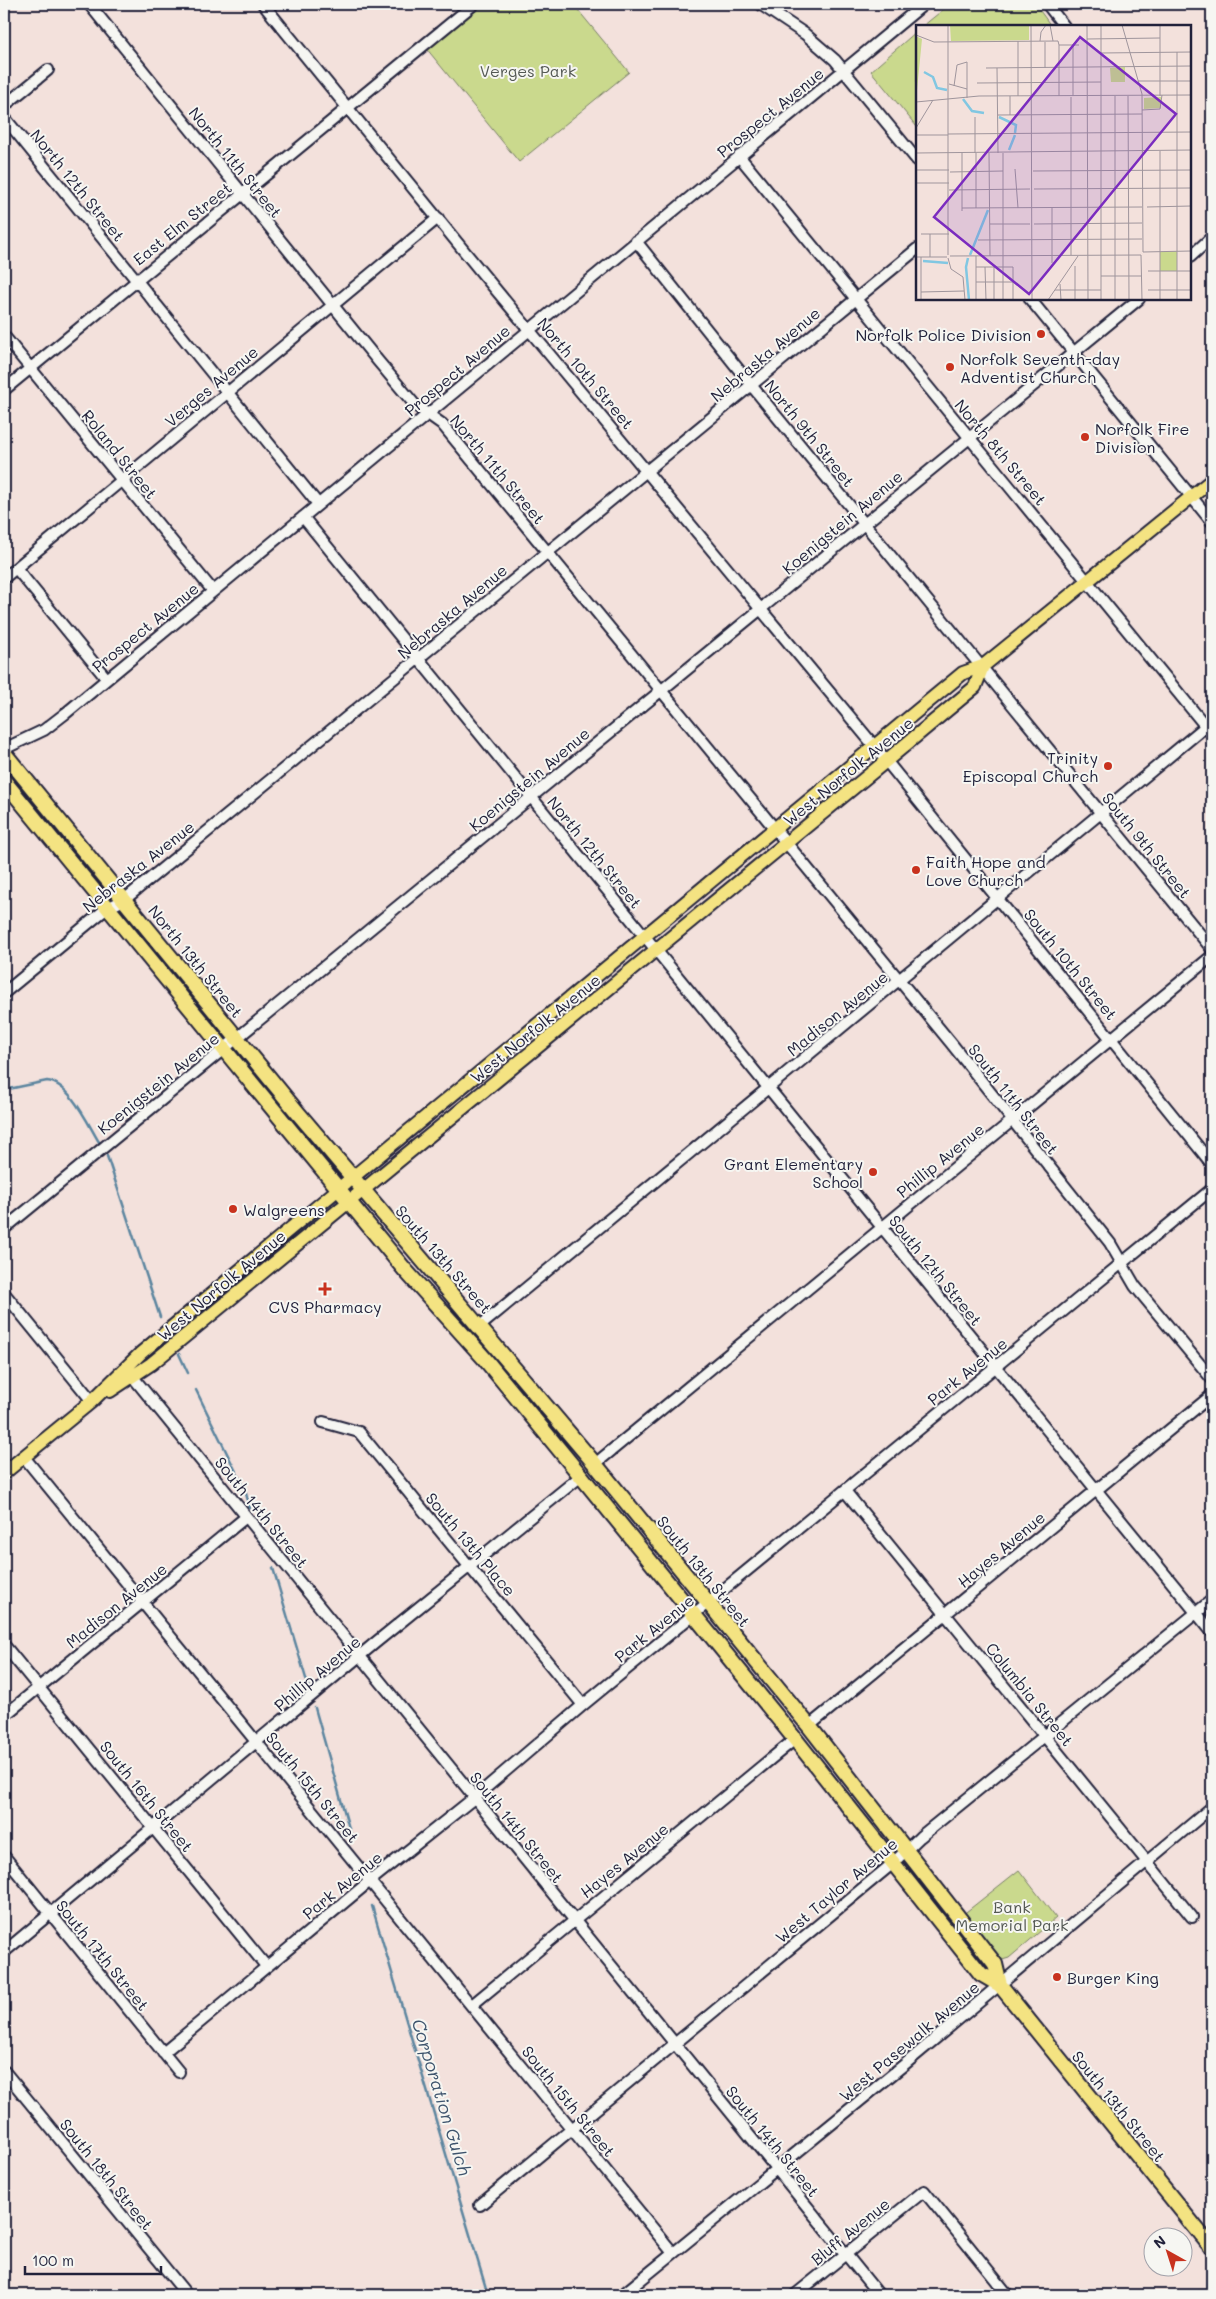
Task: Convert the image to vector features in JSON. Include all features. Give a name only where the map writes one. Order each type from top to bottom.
[{"type":"highway","name":"North 13th Street","points":[[4,753],[362,1190]]},
{"type":"highway","points":[[4,781],[349,1201]]},
{"type":"highway","name":"South 13th Street","points":[[362,1190],[595,1464],[809,1726],[996,1964],[1000,1986]]},
{"type":"highway","name":"South 13th Street","points":[[349,1201],[405,1270],[484,1358],[795,1739],[892,1864],[981,1974],[1000,1986],[1212,2248]]},
{"type":"main road","name":"West Norfolk Avenue","points":[[4,1473],[92,1401],[140,1354],[963,674],[983,666],[1212,480]]},
{"type":"main road","name":"West Norfolk Avenue","points":[[92,1401],[151,1364],[886,761],[975,687],[983,666]]},
{"type":"street","name":"North 11th Street","points":[[89,4],[415,405],[429,413],[442,424],[786,842]]},
{"type":"street","name":"North 10th Street","points":[[263,4],[886,761]]},
{"type":"street","name":"East Elm Street","points":[[4,390],[474,4]]},
{"type":"street","points":[[760,4],[805,34],[843,71],[916,159]]},
{"type":"street","name":"Prospect Avenue","points":[[4,749],[44,730],[924,4]]},
{"type":"street","points":[[1047,4],[1063,25]]},
{"type":"street","points":[[4,106],[48,70]]},
{"type":"street","name":"North 12th Street","points":[[4,117],[318,504]]},
{"type":"street","name":"North 8th Street","points":[[739,156],[1210,727]]},
{"type":"street","name":"Verges Avenue","points":[[4,578],[438,218]]},
{"type":"street","points":[[1191,256],[1212,238]]},
{"type":"street","name":"North 9th Street","points":[[636,241],[751,385],[983,666]]},
{"type":"street","name":"Nebraska Avenue","points":[[4,993],[107,908],[124,900],[916,250]]},
{"type":"street","points":[[1031,300],[1212,522]]},
{"type":"street","name":"Koenigstein Avenue","points":[[4,1229],[1138,300]]},
{"type":"street","name":"Roland Street","points":[[4,336],[120,480],[213,591]]},
{"type":"street","name":"North 12th Street","points":[[303,517],[656,950]]},
{"type":"street","points":[[16,568],[106,678]]},
{"type":"street","name":"South 9th Street","points":[[983,666],[1212,949]]},
{"type":"street","name":"Madison Avenue","points":[[479,1326],[1210,727]]},
{"type":"street","name":"South 10th Street","points":[[886,761],[1212,1164]]},
{"type":"street","name":"South 11th Street","points":[[786,842],[1110,1243],[1135,1286],[1212,1379]]},
{"type":"street","name":"South 12th Street","points":[[656,950],[1212,1632]]},
{"type":"street","name":"Phillip Avenue","points":[[595,1464],[1212,956]]},
{"type":"street","name":"Park Avenue","points":[[163,2053],[266,1966],[474,1798],[583,1705],[1212,1189]]},
{"type":"street","points":[[4,1293],[92,1401]]},
{"type":"street","name":"South 14th Street","points":[[133,1377],[879,2295]]},
{"type":"street","name":"Hayes Avenue","points":[[809,1726],[1212,1395]]},
{"type":"street","name":"South 13th Place","points":[[323,1422],[359,1432],[583,1705]]},
{"type":"street","name":"South 15th Street","points":[[24,1456],[673,2253]]},
{"type":"street","name":"Phillip Avenue","points":[[4,1952],[64,1900],[154,1828],[580,1476]]},
{"type":"street","name":"Columbia Street","points":[[845,1491],[1192,1916]]},
{"type":"street","name":"Madison Avenue","points":[[4,1716],[246,1518]]},
{"type":"street","name":"West Taylor Avenue","points":[[480,2205],[907,1852],[920,1837],[1212,1600]]},
{"type":"street","name":"South 16th Street","points":[[4,1645],[266,1966]]},
{"type":"street","name":"Hayes Avenue","points":[[472,2005],[795,1739]]},
{"type":"street","name":"West Pasewalk Avenue","points":[[622,2295],[1000,1986],[1147,1860],[1212,1808]]},
{"type":"street","name":"South 17th Street","points":[[4,1856],[179,2072]]},
{"type":"street","name":"South 18th Street","points":[[4,2071],[187,2295]]},
{"type":"street","name":"Bluff Avenue","points":[[796,2295],[924,2191],[1008,2295]]},
{"type":"green space","name":"Verges Park","points":[[481,4],[573,4],[629,72],[519,162],[426,48]]},
{"type":"green space","points":[[950,4],[1035,4],[1050,25],[924,25]]},
{"type":"green space","points":[[916,32],[916,126],[871,71]]},
{"type":"green space","name":"Bank Memorial Park","points":[[1019,1870],[1056,1918],[1009,1958],[999,1961],[961,1916]]},
{"type":"waterway","name":"Corporation Gulch","points":[[4,1090],[47,1081],[55,1083],[71,1096],[99,1142]]},
{"type":"waterway","name":"Corporation Gulch","points":[[107,1156],[160,1317]]},
{"type":"waterway","name":"Corporation Gulch","points":[[179,1354],[188,1373]]},
{"type":"waterway","name":"Corporation Gulch","points":[[196,1390],[245,1490],[250,1508]]},
{"type":"waterway","name":"Corporation Gulch","points":[[273,1568],[310,1692]]},
{"type":"waterway","name":"Corporation Gulch","points":[[315,1708],[352,1839]]},
{"type":"waterway","name":"Corporation Gulch","points":[[372,1906],[488,2295]]},
{"type":"place","name":"Norfolk Police Division","points":[[1041,334]]},
{"type":"place","name":"Norfolk Seventh-day Adventist Church","points":[[950,367]]},
{"type":"place","name":"Norfolk Fire Division","points":[[1085,437]]},
{"type":"place","name":"Trinity Episcopal Church","points":[[1108,766]]},
{"type":"place","name":"Faith Hope and Love Church","points":[[916,870]]},
{"type":"place","name":"Grant Elementary School","points":[[873,1172]]},
{"type":"place","name":"Walgreens","points":[[233,1209]]},
{"type":"place","name":"CVS Pharmacy","points":[[325,1289]]},
{"type":"place","name":"Burger King","points":[[1057,1977]]}]
